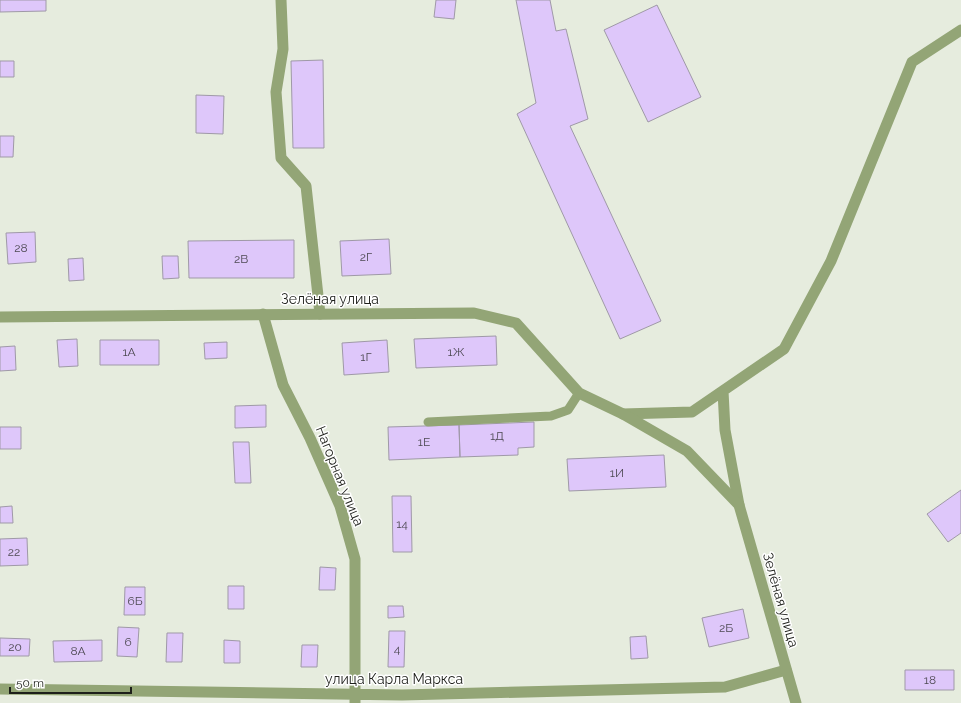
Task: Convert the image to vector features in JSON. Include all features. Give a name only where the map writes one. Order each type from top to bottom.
[{"type":"street","points":[[281,0],[283,49],[276,92],[281,158],[306,186],[320,314]]},
{"type":"street","points":[[623,414],[692,412],[784,349],[831,261],[912,62],[961,30]]},
{"type":"street","name":"Зелёная улица","points":[[0,317],[474,313],[516,324],[579,393],[623,414],[687,450],[739,505]]},
{"type":"street","name":"Нагорная улица","points":[[263,314],[283,385],[310,438],[340,506],[355,559],[355,699]]},
{"type":"street","name":"Зелёная улица","points":[[723,391],[725,430],[739,505],[796,703]]},
{"type":"street","name":"улица Карла Маркса","points":[[0,689],[355,699],[724,687],[786,670]]},
{"type":"lane","points":[[428,422],[551,416],[568,410],[579,393]]},
{"type":"building","points":[[0,0],[46,0],[46,11],[0,12]]},
{"type":"building","points":[[436,0],[456,0],[454,19],[434,17]]},
{"type":"building","points":[[516,0],[550,0],[556,31],[566,29],[588,119],[570,126],[661,321],[620,339],[517,114],[536,103]]},
{"type":"building","points":[[657,5],[701,97],[648,122],[604,30]]},
{"type":"building","points":[[323,60],[324,148],[293,148],[291,61]]},
{"type":"building","points":[[0,61],[14,61],[14,77],[0,77]]},
{"type":"building","points":[[196,95],[224,96],[223,134],[196,133]]},
{"type":"building","points":[[0,136],[14,136],[13,157],[0,157]]},
{"type":"building","points":[[35,232],[36,262],[8,264],[6,233]]},
{"type":"building","points":[[389,239],[391,274],[342,276],[340,241]]},
{"type":"building","points":[[294,240],[294,278],[189,278],[188,241]]},
{"type":"building","points":[[162,256],[178,256],[179,278],[163,279]]},
{"type":"building","points":[[83,258],[84,280],[69,281],[68,259]]},
{"type":"building","points":[[496,336],[497,365],[416,368],[414,339]]},
{"type":"building","points":[[77,339],[78,366],[59,367],[57,340]]},
{"type":"building","points":[[100,340],[159,340],[159,365],[100,365]]},
{"type":"building","points":[[387,340],[389,372],[344,375],[342,343]]},
{"type":"building","points":[[227,342],[227,358],[205,359],[204,343]]},
{"type":"building","points":[[15,346],[16,370],[0,371],[0,347]]},
{"type":"building","points":[[266,405],[266,427],[235,428],[235,406]]},
{"type":"building","points":[[534,422],[534,447],[518,448],[518,455],[460,457],[459,425]]},
{"type":"building","points":[[459,425],[460,457],[389,460],[388,427]]},
{"type":"building","points":[[0,427],[21,427],[21,449],[0,449]]},
{"type":"building","points":[[233,442],[249,442],[251,483],[235,483]]},
{"type":"building","points":[[664,455],[666,487],[569,491],[567,459]]},
{"type":"building","points":[[961,490],[961,533],[948,542],[927,514]]},
{"type":"building","points":[[392,496],[411,496],[412,552],[393,552]]},
{"type":"building","points":[[12,506],[13,523],[0,523],[0,507]]},
{"type":"building","points":[[27,538],[28,565],[0,566],[0,539]]},
{"type":"building","points":[[320,567],[336,568],[335,590],[319,590]]},
{"type":"building","points":[[228,586],[244,586],[244,609],[228,609]]},
{"type":"building","points":[[125,587],[145,587],[145,615],[124,615]]},
{"type":"building","points":[[388,606],[403,606],[404,617],[388,618]]},
{"type":"building","points":[[743,609],[749,638],[709,647],[702,618]]},
{"type":"building","points":[[118,627],[139,628],[137,657],[117,656]]},
{"type":"building","points":[[389,631],[405,631],[404,667],[388,667]]},
{"type":"building","points":[[167,633],[183,633],[182,662],[166,662]]},
{"type":"building","points":[[646,636],[648,658],[631,659],[630,637]]},
{"type":"building","points":[[0,638],[30,639],[29,656],[0,656]]},
{"type":"building","points":[[102,640],[102,661],[54,662],[53,641]]},
{"type":"building","points":[[224,640],[240,641],[240,663],[224,663]]},
{"type":"building","points":[[302,645],[318,645],[317,667],[301,667]]},
{"type":"building","points":[[905,670],[954,670],[954,690],[905,690]]}]
